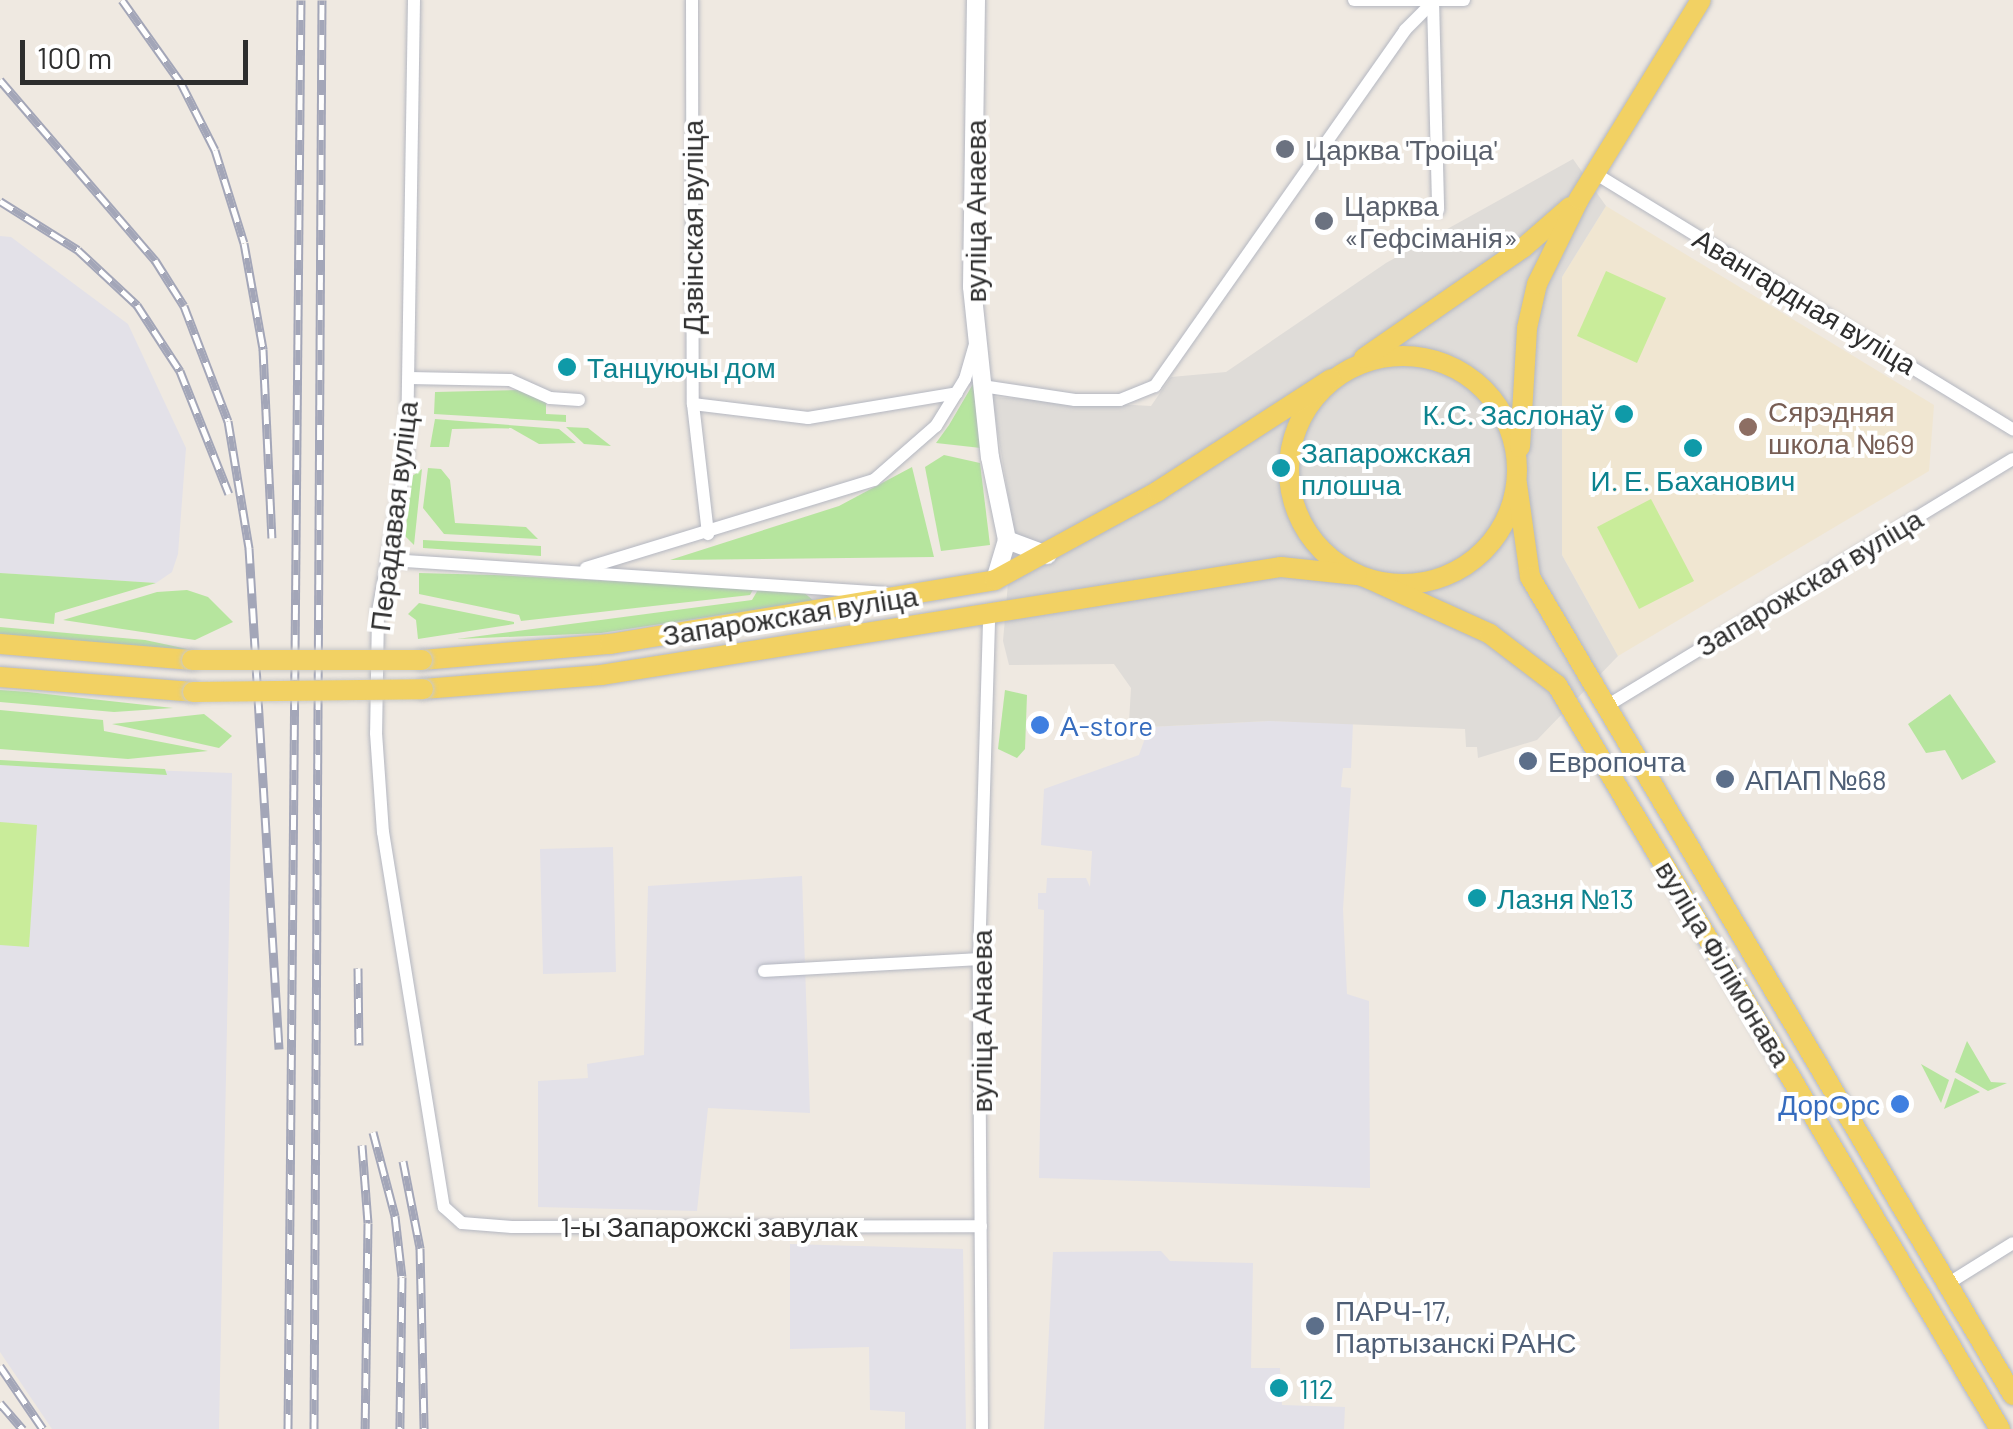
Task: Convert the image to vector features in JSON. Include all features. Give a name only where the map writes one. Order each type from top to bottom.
[{"type":"main road","points":[[1579,199],[1523,248],[1331,379],[1302,416],[1291,484],[1320,548],[1363,577],[1418,583],[1465,566],[1500,530],[1518,476],[1530,304],[1579,199],[1701,0]]},
{"type":"main road","points":[[1352,366],[1409,356],[1463,373],[1503,414],[1518,476]]},
{"type":"main road","name":"Запарожская вуліца","points":[[0,644],[192,660],[422,660],[610,644],[996,580],[1047,555],[1331,379]]},
{"type":"main road","name":"вуліца Філімонава","points":[[1518,476],[1524,566],[2013,1395]]},
{"type":"main road","name":"Запарожская вуліца","points":[[0,677],[192,692],[422,689],[601,675],[1282,566],[1363,577]]},
{"type":"main road","name":"вуліца Філімонава","points":[[1363,577],[1490,634],[1557,685],[2000,1429]]},
{"type":"main road","points":[[1958,1362],[1984,1346]]},
{"type":"street","name":"Перадавая вуліца","points":[[414,0],[407,455],[378,612],[382,813],[444,1208]]},
{"type":"street","name":"Дзвінская вуліца","points":[[692,0],[693,404],[708,534]]},
{"type":"street","name":"вуліца Анаева","points":[[976,0],[976,341],[1007,540],[996,580]]},
{"type":"street","points":[[1354,0],[1464,0]]},
{"type":"street","points":[[1434,0],[1438,210]]},
{"type":"street","points":[[982,386],[1075,400],[1146,392],[1404,30],[1434,0]]},
{"type":"street","name":"Авангардная вуліца","points":[[1596,174],[2013,430]]},
{"type":"street","points":[[579,571],[874,480],[919,446],[957,393],[976,341]]},
{"type":"street","points":[[409,378],[510,380],[550,398],[579,400]]},
{"type":"street","points":[[693,404],[808,418],[957,393]]},
{"type":"street","name":"Запарожская вуліца","points":[[1605,707],[2013,458]]},
{"type":"street","points":[[1007,540],[1047,555]]},
{"type":"street","points":[[388,560],[912,596]]},
{"type":"street","name":"вуліца Анаева","points":[[982,1429],[979,959],[989,614]]},
{"type":"street","points":[[764,972],[979,959]]},
{"type":"street","name":"1-ы Запарожскі завулак","points":[[444,1208],[462,1224],[512,1227],[982,1226]]},
{"type":"street","points":[[1949,1282],[2013,1243]]},
{"type":"shaded area","name":"Запарожская плошча","points":[[1573,159],[1606,206],[1562,277],[1562,555],[1618,656],[1537,740],[1478,758],[1477,747],[1466,747],[1465,729],[1269,721],[1149,727],[1129,722],[1131,688],[1114,664],[1009,665],[1003,641],[1013,525],[992,397],[1151,406],[1171,377],[1226,372],[1386,263]]},
{"type":"shaded area","name":"Сярэдняя школа №69","points":[[1606,206],[1934,405],[1929,471],[1618,656],[1562,555],[1562,277]]},
{"type":"shaded area","points":[[0,236],[11,237],[128,324],[186,448],[178,554],[172,572],[156,583],[0,573]]},
{"type":"shaded area","points":[[1269,721],[1353,723],[1351,768],[1343,768],[1341,787],[1351,788],[1343,909],[1347,994],[1369,1001],[1370,1188],[1039,1178],[1044,910],[1038,909],[1038,893],[1046,893],[1047,878],[1086,878],[1090,887],[1092,851],[1041,845],[1044,789],[1139,755],[1149,727]]},
{"type":"shaded area","points":[[0,765],[232,773],[219,1429],[52,1429],[0,1352]]},
{"type":"shaded area","points":[[613,847],[616,972],[543,974],[540,849]]},
{"type":"shaded area","points":[[802,876],[810,1113],[708,1108],[697,1211],[538,1207],[538,1081],[588,1078],[587,1064],[644,1055],[648,886]]},
{"type":"shaded area","points":[[790,1244],[963,1249],[966,1429],[905,1429],[905,1412],[870,1410],[869,1347],[790,1349]]},
{"type":"shaded area","points":[[1161,1251],[1170,1261],[1253,1263],[1251,1368],[1280,1368],[1282,1405],[1345,1407],[1344,1429],[1044,1429],[1053,1252]]},
{"type":"green space","points":[[1606,271],[1666,298],[1637,363],[1577,336]]},
{"type":"green space","points":[[973,384],[981,448],[936,443],[949,425]]},
{"type":"green space","points":[[519,390],[546,402],[546,414],[566,415],[566,422],[434,414],[435,392]]},
{"type":"green space","points":[[435,419],[559,429],[576,443],[539,444],[511,428],[452,429],[449,447],[430,447]]},
{"type":"green space","points":[[566,427],[588,428],[611,446],[584,444]]},
{"type":"green space","points":[[944,455],[980,463],[990,545],[941,551],[925,467]]},
{"type":"green space","points":[[912,467],[934,557],[670,560],[839,506]]},
{"type":"green space","points":[[428,468],[441,469],[450,480],[455,523],[526,527],[538,539],[444,534],[423,508]]},
{"type":"green space","points":[[422,469],[414,545],[405,536],[411,477]]},
{"type":"green space","points":[[1651,499],[1694,581],[1639,609],[1597,527]]},
{"type":"green space","points":[[423,540],[541,546],[541,556],[423,548]]},
{"type":"green space","points":[[0,573],[156,583],[55,613],[54,624],[0,618]]},
{"type":"green space","points":[[419,573],[754,588],[750,595],[521,621],[519,615],[419,594]]},
{"type":"green space","points":[[759,588],[802,591],[814,601],[601,633],[457,639],[752,600]]},
{"type":"green space","points":[[187,590],[208,597],[233,622],[195,640],[63,620],[157,592]]},
{"type":"green space","points":[[419,603],[514,624],[418,639],[416,620],[408,614]]},
{"type":"green space","points":[[0,627],[145,640],[192,650],[0,636]]},
{"type":"green space","points":[[0,690],[173,708],[114,712],[0,702]]},
{"type":"green space","points":[[1005,690],[1027,695],[1025,749],[1017,758],[998,749]]},
{"type":"green space","points":[[1950,694],[1996,762],[1962,780],[1945,750],[1926,753],[1908,724]]},
{"type":"green space","points":[[0,710],[103,720],[104,731],[208,751],[128,759],[0,749]]},
{"type":"green space","points":[[204,714],[232,736],[219,748],[112,724]]},
{"type":"green space","points":[[0,760],[165,769],[167,775],[0,765]]},
{"type":"green space","points":[[0,822],[37,825],[29,947],[0,945]]},
{"type":"green space","points":[[1967,1041],[1991,1082],[2007,1083],[1988,1091],[1955,1072]]},
{"type":"green space","points":[[1921,1064],[1949,1080],[1941,1103]]},
{"type":"green space","points":[[1955,1078],[1980,1092],[1944,1109]]},
{"type":"railway","points":[[122,0],[181,83],[215,150],[244,243],[263,349],[272,538]]},
{"type":"railway","points":[[288,1429],[301,0]]},
{"type":"railway","points":[[314,1429],[322,0]]},
{"type":"railway","points":[[0,80],[155,260],[184,306],[228,421],[249,548],[279,1049]]},
{"type":"railway","points":[[0,201],[78,250],[137,305],[180,371],[229,494]]},
{"type":"railway","points":[[358,968],[359,1045]]},
{"type":"railway","points":[[373,1132],[395,1216],[402,1277],[400,1429]]},
{"type":"railway","points":[[362,1145],[368,1223],[365,1429]]},
{"type":"railway","points":[[403,1161],[420,1248],[424,1429]]},
{"type":"railway","points":[[0,1366],[43,1429]]},
{"type":"railway","points":[[0,1403],[23,1429]]},
{"type":"place","name":"Царква 'Троіца'","points":[[1285,149]]},
{"type":"place","name":"Царква «Гефсіманія»","points":[[1324,221]]},
{"type":"place","name":"Танцуючы дом","points":[[567,367]]},
{"type":"place","name":"К.С. Заслонаў","points":[[1624,414]]},
{"type":"place","name":"Сярэдняя школа №69","points":[[1748,427]]},
{"type":"place","name":"И. Е. Баханович","points":[[1693,448]]},
{"type":"place","name":"Запарожская плошча","points":[[1281,468]]},
{"type":"place","name":"А-store","points":[[1040,725]]},
{"type":"place","name":"Европочта","points":[[1528,761]]},
{"type":"place","name":"АПАП №68","points":[[1725,779]]},
{"type":"place","name":"Лазня №13","points":[[1477,898]]},
{"type":"place","name":"ДорОрс","points":[[1900,1104]]},
{"type":"place","name":"ПАРЧ-17, Партызанскі РАНС","points":[[1315,1326]]},
{"type":"place","name":"112","points":[[1279,1388]]}]
